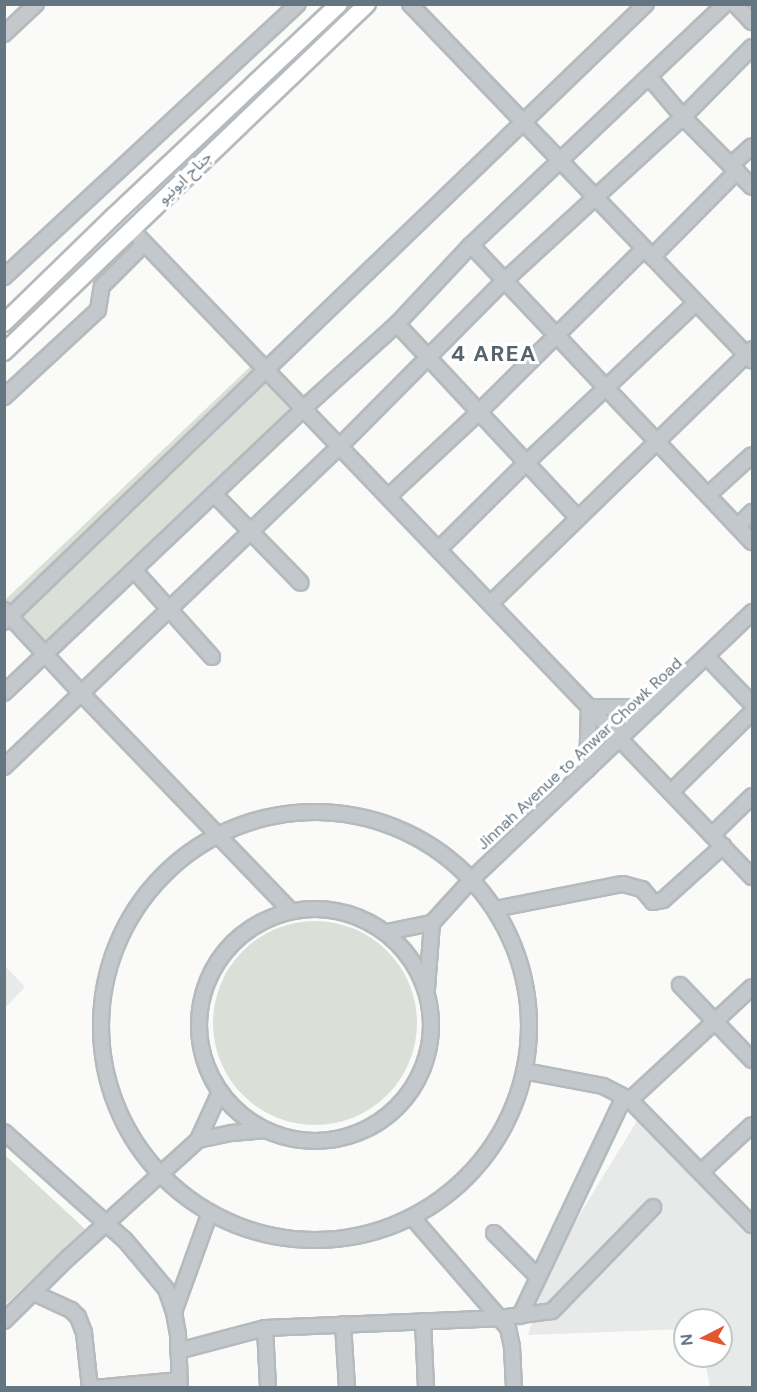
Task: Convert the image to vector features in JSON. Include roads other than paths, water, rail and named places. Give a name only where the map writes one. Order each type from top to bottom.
[{"type":"main road","name":"جناح ایونیو","points":[[4,323],[339,4]]},
{"type":"main road","name":"جناح ایونیو","points":[[4,352],[367,4]]},
{"type":"street","points":[[4,34],[36,4]]},
{"type":"street","points":[[4,277],[298,4]]},
{"type":"street","points":[[410,4],[696,303],[751,355],[577,517],[491,603]]},
{"type":"street","points":[[290,910],[46,654],[6,616],[646,4]]},
{"type":"street","points":[[4,693],[305,407],[397,324],[471,245],[650,78],[725,4]]},
{"type":"street","points":[[735,4],[753,22]]},
{"type":"street","points":[[4,767],[341,445],[504,281],[683,117],[753,47]]},
{"type":"street","points":[[650,78],[683,117],[753,187]]},
{"type":"street","points":[[389,496],[479,412],[556,335],[648,253],[734,168],[753,146]]},
{"type":"street","points":[[131,230],[305,407],[753,877]]},
{"type":"street","points":[[4,397],[98,310],[102,286],[144,244]]},
{"type":"street","points":[[471,245],[753,542]]},
{"type":"street","points":[[439,549],[526,463],[696,303]]},
{"type":"street","points":[[397,324],[577,517]]},
{"type":"street","points":[[708,495],[753,455]]},
{"type":"street","points":[[214,494],[300,583]]},
{"type":"street","points":[[738,526],[753,512]]},
{"type":"street","points":[[134,570],[212,657]]},
{"type":"street","name":"Jinnah Avenue to Anwar Chowk Road","points":[[432,923],[472,879],[753,612]]},
{"type":"street","points":[[706,657],[753,704]]},
{"type":"street","points":[[589,706],[653,707]]},
{"type":"street","points":[[587,770],[589,706]]},
{"type":"street","points":[[671,792],[753,712]]},
{"type":"street","points":[[712,835],[753,796]]},
{"type":"street","points":[[318,811],[352,814],[386,823],[418,837],[446,856],[472,879],[495,909],[519,960],[526,987],[529,1015],[524,1071],[506,1121],[485,1157],[464,1181],[439,1201],[412,1217],[380,1230],[357,1236],[310,1240],[276,1237],[242,1227],[192,1201],[161,1174],[138,1146],[120,1114],[108,1079],[102,1044],[102,1007],[108,971],[120,937],[138,905],[155,884],[188,853],[218,834],[250,821],[284,813],[318,811]]},
{"type":"street","points":[[495,909],[623,884],[642,890],[653,902],[663,900],[723,846]]},
{"type":"street","points":[[387,932],[432,923],[427,991],[432,1036],[419,1079],[391,1114],[352,1136],[307,1142],[264,1130],[239,1114],[220,1092],[203,1057],[199,1019],[207,982],[226,949],[255,924],[290,910],[324,908],[357,915],[387,932],[412,958],[427,991]]},
{"type":"street","points":[[680,985],[753,1060]]},
{"type":"street","points":[[520,1316],[627,1098],[716,1022],[753,987]]},
{"type":"street","points":[[524,1071],[603,1086],[627,1098],[753,1225]]},
{"type":"street","points":[[4,1321],[198,1140],[220,1092]]},
{"type":"street","points":[[701,1172],[753,1125]]},
{"type":"street","points":[[198,1140],[232,1133],[264,1130]]},
{"type":"street","points":[[4,1132],[125,1240],[166,1289],[174,1312],[180,1384],[92,1388],[84,1332],[78,1317],[71,1310],[34,1293]]},
{"type":"street","points":[[178,1351],[265,1328],[520,1316],[552,1311],[653,1207]]},
{"type":"street","points":[[174,1312],[210,1212]]},
{"type":"street","points":[[412,1217],[508,1328],[512,1347],[514,1388]]},
{"type":"street","points":[[494,1233],[538,1277]]},
{"type":"street","points":[[423,1321],[426,1388]]},
{"type":"street","points":[[343,1324],[347,1388]]},
{"type":"street","points":[[265,1328],[268,1388]]},
{"type":"district","name":"4 AREA","points":[[494,354]]}]
